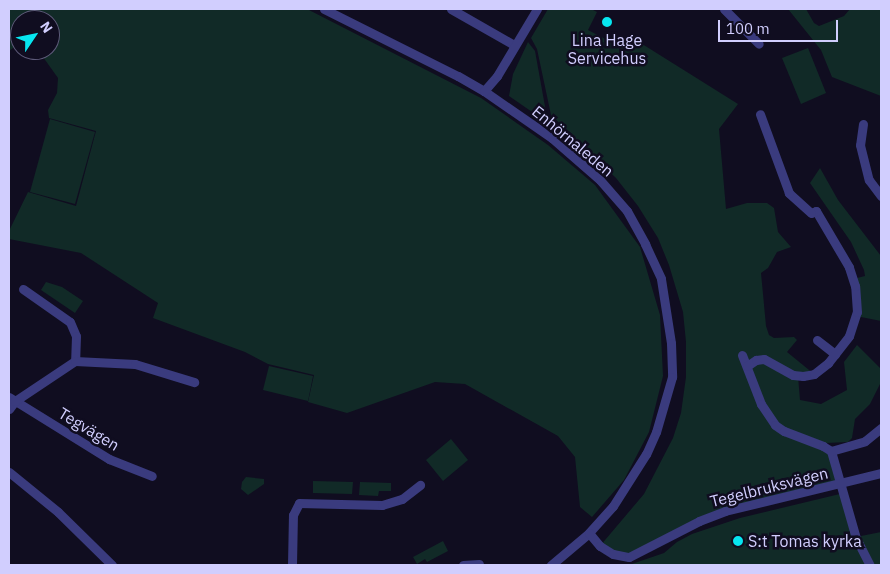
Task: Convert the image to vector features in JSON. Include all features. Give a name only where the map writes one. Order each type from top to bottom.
[{"type":"street","name":"Enhörnaleden","points":[[324,9],[400,45],[484,91],[552,138],[600,180],[627,211],[661,279],[672,343],[672,377],[664,409],[646,454],[629,484],[589,533],[551,565]]},
{"type":"street","points":[[451,9],[514,45]]},
{"type":"street","points":[[484,91],[497,76],[537,9]]},
{"type":"street","points":[[724,9],[759,44]]},
{"type":"street","points":[[747,366],[756,360],[764,360],[793,375],[808,376],[821,370],[835,354],[849,336],[856,320],[857,295],[852,275],[841,250],[816,211],[811,213],[789,193],[760,114]]},
{"type":"street","points":[[863,124],[860,145],[869,180],[881,196]]},
{"type":"street","points":[[23,289],[70,322],[76,336],[75,362]]},
{"type":"street","points":[[817,340],[835,354]]},
{"type":"street","points":[[742,355],[761,404],[775,425],[831,452],[865,441],[881,428]]},
{"type":"street","points":[[9,409],[12,399],[75,362],[135,364],[194,382]]},
{"type":"street","name":"Tegvägen","points":[[12,399],[109,459],[152,476]]},
{"type":"street","points":[[831,452],[842,484],[856,538],[870,565]]},
{"type":"street","points":[[9,472],[58,512],[112,565]]},
{"type":"street","name":"Tegelbruksvägen","points":[[589,533],[600,546],[613,554],[629,557],[699,521],[725,512],[881,473]]},
{"type":"street","points":[[292,565],[293,515],[299,503],[382,505],[402,499],[420,486]]},
{"type":"street","points":[[463,565],[479,564]]},
{"type":"green space","points":[[9,9],[307,9],[481,98],[548,145],[595,185],[640,247],[660,315],[663,376],[649,432],[624,480],[592,517],[580,507],[575,457],[558,436],[465,384],[435,382],[347,413],[308,402],[314,375],[268,364],[245,352],[153,318],[158,303],[81,253],[9,239],[9,231],[28,192],[76,206],[96,131],[49,118],[48,110],[57,93],[58,78],[45,60],[60,60],[60,10],[10,10],[9,51]]},
{"type":"green space","points":[[548,9],[591,9],[597,12],[588,30],[617,45],[631,37],[738,104],[719,129],[726,209],[747,203],[767,203],[774,208],[778,232],[791,247],[777,252],[768,268],[761,273],[766,326],[769,335],[774,338],[794,337],[797,340],[787,352],[814,374],[798,376],[800,400],[821,404],[847,390],[844,362],[857,345],[881,369],[881,382],[870,404],[855,419],[852,438],[848,442],[826,443],[842,484],[725,511],[629,557],[600,546],[644,494],[673,438],[681,413],[686,377],[686,342],[683,312],[669,265],[658,238],[638,206],[616,178],[551,115],[537,49],[531,38]]},
{"type":"green space","points":[[788,9],[806,9],[814,23],[819,26],[844,16],[850,9],[881,9],[881,96],[832,77],[821,50]]},
{"type":"green space","points":[[528,42],[535,51],[548,123],[509,96],[513,74]]},
{"type":"green space","points":[[808,48],[826,93],[801,104],[782,58]]},
{"type":"green space","points":[[50,119],[95,132],[75,204],[30,192]]},
{"type":"green space","points":[[820,168],[838,200],[881,256],[881,321],[856,316],[853,279],[865,276],[864,270],[851,242],[810,183]]},
{"type":"green space","points":[[46,282],[62,287],[83,301],[75,313],[41,290]]},
{"type":"green space","points":[[269,366],[313,376],[308,401],[263,390]]},
{"type":"green space","points":[[451,439],[468,460],[443,481],[426,460]]},
{"type":"green space","points":[[246,477],[264,479],[264,484],[248,495],[241,489],[242,482]]},
{"type":"green space","points":[[313,481],[353,482],[352,494],[313,493]]},
{"type":"green space","points":[[360,482],[391,483],[391,491],[379,491],[378,496],[359,495]]},
{"type":"green space","points":[[844,493],[856,537],[881,532],[881,565],[629,565],[664,553],[677,542],[692,534],[740,518]]},
{"type":"green space","points":[[443,541],[448,551],[427,562],[425,559],[417,564],[413,557]]},
{"type":"place","name":"Lina Hage Servicehus","points":[[607,22]]},
{"type":"place","name":"S:t Tomas kyrka","points":[[738,541]]}]
